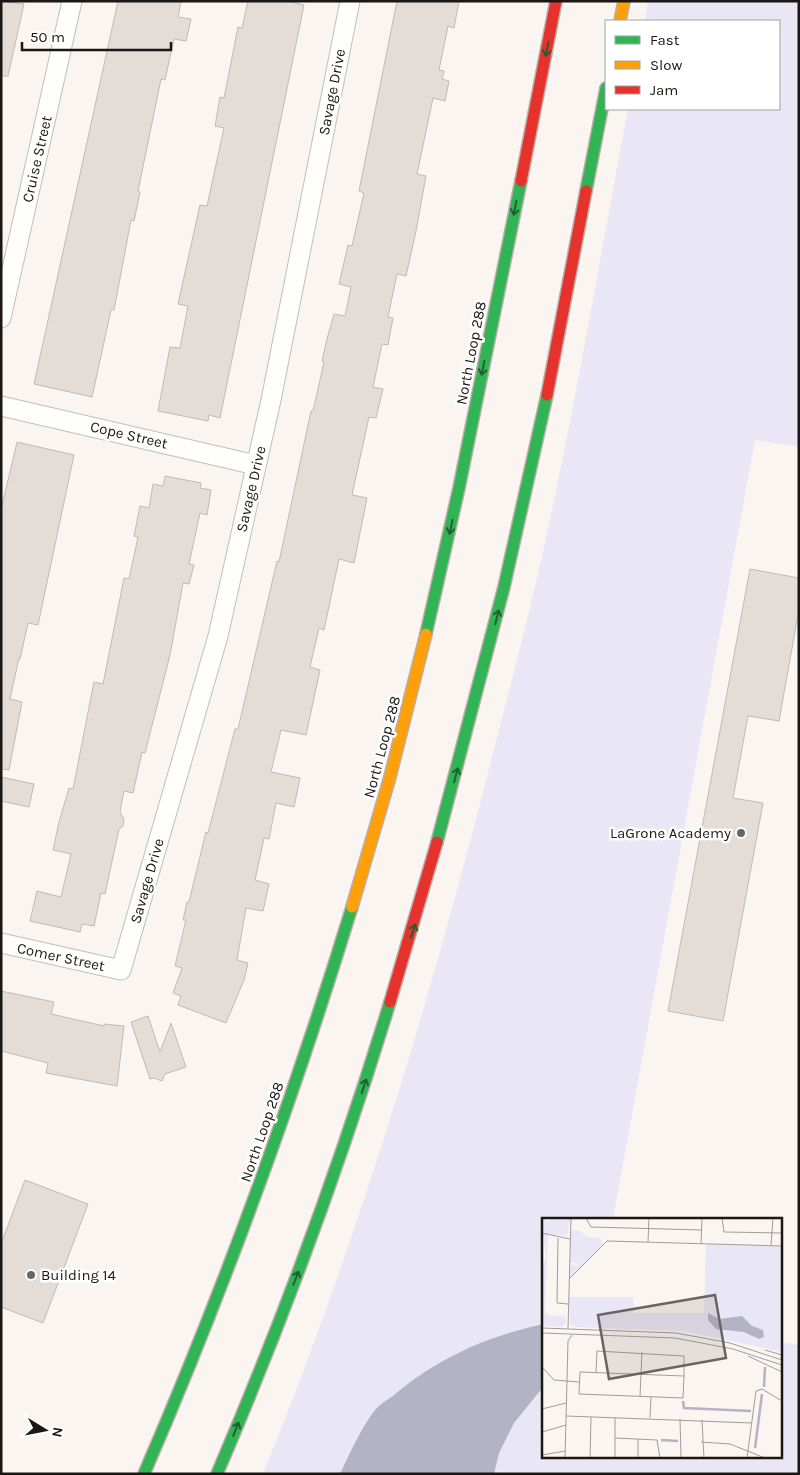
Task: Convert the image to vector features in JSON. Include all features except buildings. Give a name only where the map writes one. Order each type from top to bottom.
[{"type":"highway","name":"North Loop 288","points":[[144,1474],[243,1230],[317,1017],[389,780],[451,529],[556,1]]},
{"type":"highway","points":[[620,20],[624,1]]},
{"type":"highway","points":[[217,1474],[270,1346],[339,1159],[416,920],[478,693],[522,514],[605,93]]},
{"type":"highway","points":[[146,1439],[206,1325]]},
{"type":"street","name":"Cruise Street","points":[[1,318],[72,1]]},
{"type":"street","name":"Savage Drive","points":[[121,970],[218,636],[271,400],[350,1]]},
{"type":"street","name":"Cope Street","points":[[1,406],[256,465]]},
{"type":"street","name":"Comer Street","points":[[1,944],[121,970]]},
{"type":"shaded area","points":[[648,1],[799,1],[799,447],[755,440],[613,1218],[542,1218],[542,1458],[782,1458],[782,1342],[799,1345],[799,1474],[263,1474],[331,1296],[362,1206],[419,1024],[470,841],[545,544],[572,413],[628,110],[780,110],[780,20],[645,20]]},
{"type":"shaded area","points":[[542,1324],[542,1388],[514,1423],[499,1453],[494,1474],[340,1474],[360,1433],[381,1404],[427,1370],[445,1360],[483,1342]]},
{"type":"traffic: fast","points":[[586,191],[605,93]]},
{"type":"traffic: fast","points":[[426,634],[459,488],[521,181]]},
{"type":"traffic: fast","points":[[437,842],[504,587],[547,395]]},
{"type":"traffic: fast","points":[[144,1474],[202,1335],[256,1194],[306,1051],[352,907]]},
{"type":"traffic: fast","points":[[217,1474],[265,1358],[310,1241],[352,1122],[390,1002]]},
{"type":"traffic: slow","points":[[620,20],[624,1]]},
{"type":"traffic: slow","points":[[352,907],[390,777],[426,634]]},
{"type":"traffic: jam","points":[[521,181],[556,1]]},
{"type":"traffic: jam","points":[[547,395],[586,191]]},
{"type":"traffic: jam","points":[[390,1002],[437,842]]},
{"type":"place","name":"LaGrone Academy","points":[[741,833]]},
{"type":"place","name":"Building 14","points":[[31,1275]]}]
